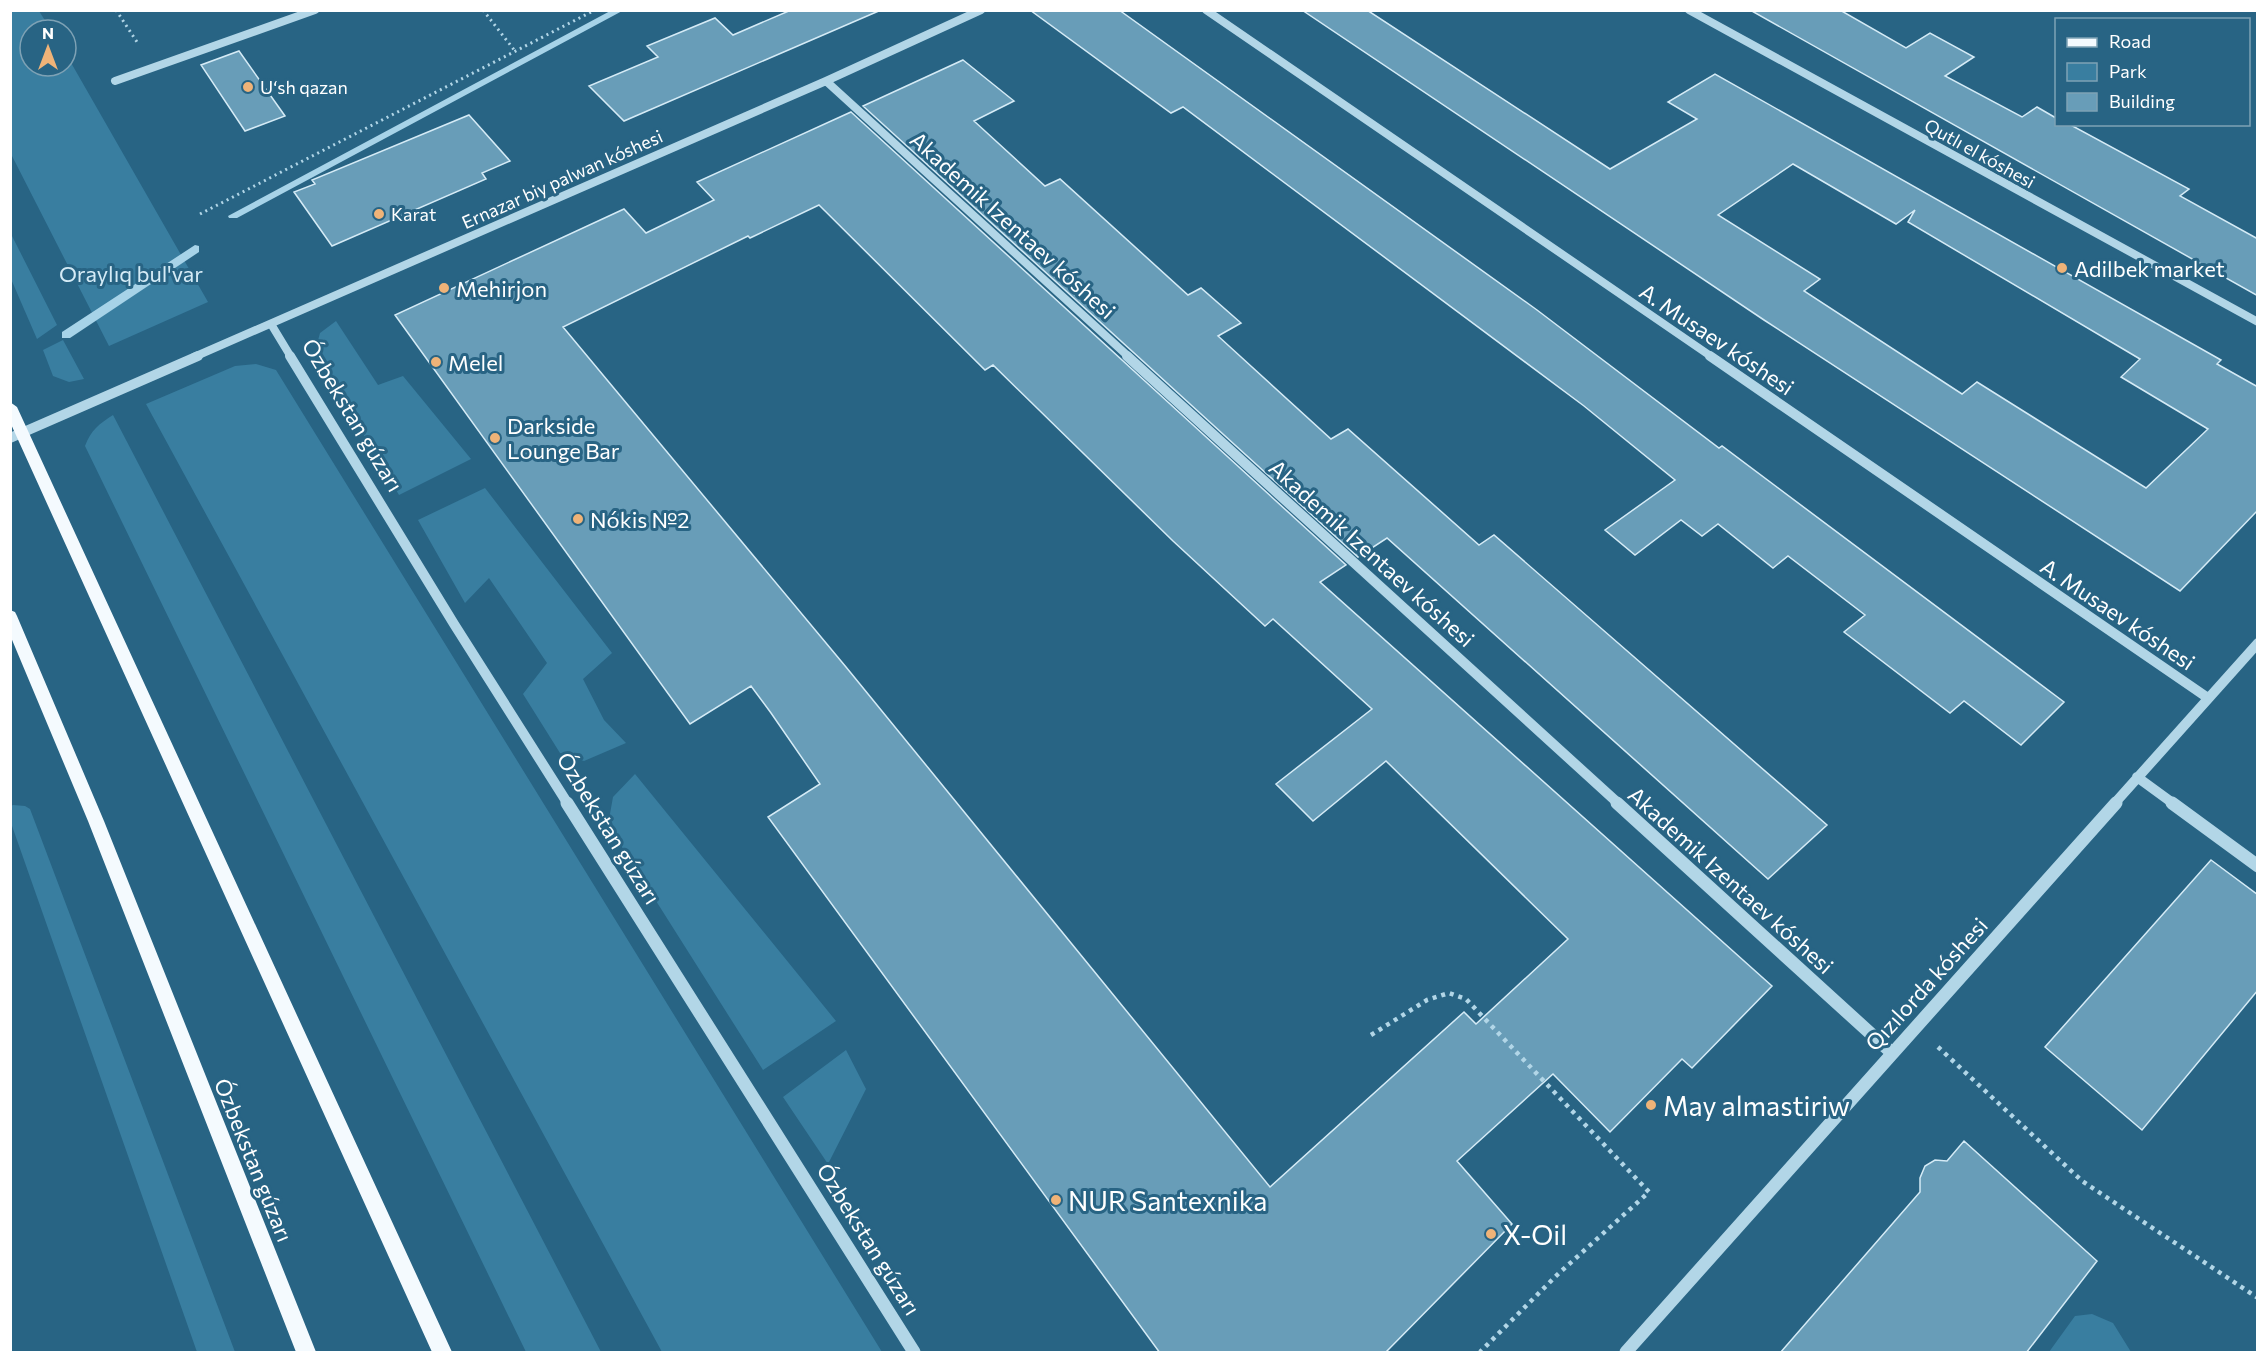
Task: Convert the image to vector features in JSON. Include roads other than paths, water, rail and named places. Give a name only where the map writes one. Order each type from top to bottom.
[{"type":"main road","points":[[10,407],[16,435],[442,1353]]},
{"type":"main road","name":"Ózbekstan gúzarı","points":[[10,616],[96,821],[306,1353]]},
{"type":"street","points":[[115,81],[315,10]]},
{"type":"street","name":"Ernazar biy palwan kóshesi","points":[[16,435],[826,81],[981,10]]},
{"type":"street","name":"A. Musaev kóshesi","points":[[1206,10],[2208,698]]},
{"type":"street","name":"Qutlı el kóshesi","points":[[1689,10],[2258,322]]},
{"type":"street","name":"Akademik Izentaev kóshesi","points":[[826,81],[1892,1053]]},
{"type":"street","name":"Ózbekstan gúzarı","points":[[270,324],[454,624],[914,1353]]},
{"type":"street","name":"Qızılorda kóshesi","points":[[1626,1353],[2258,643]]},
{"type":"street","points":[[2137,777],[2258,866]]},
{"type":"waterway","points":[[233,216],[620,10]]},
{"type":"waterway","points":[[66,335],[195,249]]},
{"type":"place","name":"Uʻsh qazan","points":[[248,87]]},
{"type":"place","name":"Karat","points":[[379,214]]},
{"type":"place","name":"Adilbek market","points":[[2062,268]]},
{"type":"place","name":"Mehirjon","points":[[444,288]]},
{"type":"place","name":"Melel","points":[[436,362]]},
{"type":"place","name":"Darkside Lounge Bar","points":[[495,438]]},
{"type":"place","name":"Nókis №2","points":[[578,519]]},
{"type":"place","name":"May almastiriw","points":[[1651,1105]]},
{"type":"place","name":"NUR Santexnika","points":[[1056,1200]]},
{"type":"place","name":"X-Oil","points":[[1491,1234]]},
{"type":"park label","name":"Oraylıq bul'var","points":[[131,273]]}]
